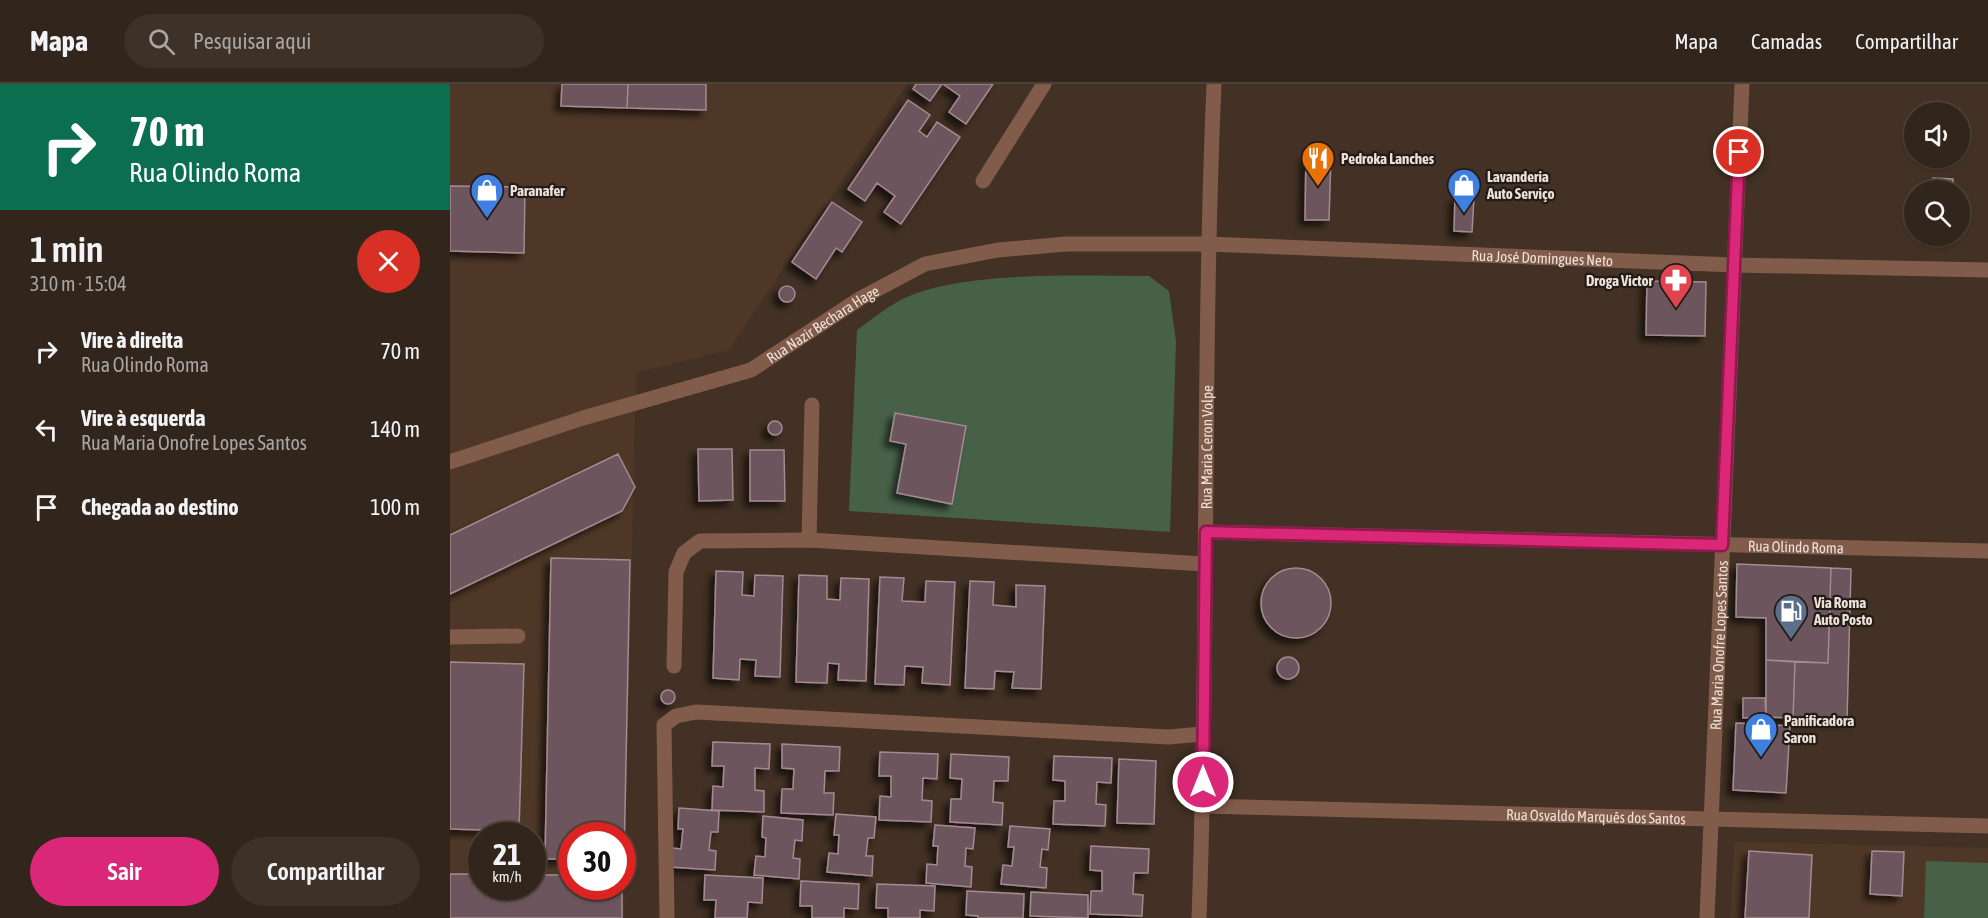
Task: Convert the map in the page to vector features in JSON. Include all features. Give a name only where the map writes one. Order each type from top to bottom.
[{"type":"street","points":[[982,181],[1044,84]]},
{"type":"street","name":"Rua Maria Ceron Volpe","points":[[1199,918],[1203,806],[1207,244],[1214,84]]},
{"type":"street","name":"Rua Maria Onofre Lopes Santos","points":[[1707,918],[1742,84]]},
{"type":"street","name":"Rua Nazir Bechara Hage","points":[[450,462],[584,418],[751,370],[861,298],[925,264],[998,250],[1066,244],[1207,244]]},
{"type":"street","name":"Rua José Domingues Neto","points":[[1207,244],[1734,266],[1988,270]]},
{"type":"street","points":[[809,540],[812,405]]},
{"type":"street","name":"Rua Olindo Roma","points":[[1206,532],[1988,551]]},
{"type":"street","points":[[674,666],[676,572],[684,553],[700,541],[809,540],[1204,564]]},
{"type":"street","points":[[450,637],[518,636]]},
{"type":"street","points":[[667,918],[664,725],[676,716],[696,712],[1169,737],[1202,734]]},
{"type":"street","name":"Rua Osvaldo Marquês dos Santos","points":[[1203,806],[1711,817],[1988,826]]},
{"type":"shaded area","points":[[450,84],[907,84],[729,350],[636,373],[626,822],[558,822],[558,900],[624,900],[624,918],[450,918]]},
{"type":"shaded area","points":[[1734,842],[1988,848],[1988,918],[1731,918]]},
{"type":"green space","points":[[1149,276],[1169,291],[1176,341],[1170,532],[849,511],[857,330],[899,301],[923,291],[952,284],[1020,277]]},
{"type":"green space","points":[[1926,861],[1988,863],[1988,918],[1924,918]]},
{"type":"building","points":[[562,84],[628,84],[627,108],[561,106]]},
{"type":"building","points":[[628,84],[706,84],[706,110],[627,108]]},
{"type":"building","points":[[916,84],[942,84],[930,101],[913,89]]},
{"type":"building","points":[[943,84],[993,84],[966,124],[949,112],[960,96]]},
{"type":"building","points":[[908,100],[930,115],[919,131],[927,137],[937,122],[960,137],[901,224],[884,212],[895,196],[877,183],[865,201],[848,189]]},
{"type":"building","name":"Pedroka Lanches","points":[[1306,155],[1331,155],[1329,220],[1305,220]]},
{"type":"building","points":[[1933,178],[1953,179],[1953,180],[1933,180]]},
{"type":"building","name":"Paranafer","points":[[450,186],[525,187],[524,253],[450,251]]},
{"type":"building","name":"Lavanderia Auto Serviço","points":[[1455,197],[1474,198],[1472,232],[1454,231]]},
{"type":"building","points":[[832,202],[862,222],[842,252],[836,248],[816,279],[792,262]]},
{"type":"building","name":"Droga Victor","points":[[1647,281],[1706,282],[1705,336],[1646,335]]},
{"type":"building","points":[[787,286],[793,288],[795,294],[793,300],[787,302],[781,300],[779,294],[781,288]]},
{"type":"building","points":[[895,413],[966,426],[952,504],[897,493],[906,444],[890,441]]},
{"type":"building","points":[[775,421],[780,423],[782,428],[780,433],[775,435],[770,433],[768,428],[770,423]]},
{"type":"building","points":[[698,449],[732,449],[733,500],[699,501]]},
{"type":"building","points":[[750,450],[784,450],[785,501],[750,501]]},
{"type":"building","points":[[618,454],[635,487],[622,511],[450,594],[450,535]]},
{"type":"building","points":[[551,558],[630,560],[625,822],[558,822],[558,859],[546,859]]},
{"type":"building","points":[[1737,564],[1831,568],[1828,663],[1766,660],[1766,618],[1736,617]]},
{"type":"building","points":[[1303,568],[1316,574],[1325,583],[1329,589],[1331,603],[1329,617],[1321,628],[1310,636],[1289,638],[1271,628],[1263,617],[1261,596],[1271,578],[1282,570]]},
{"type":"building","points":[[1831,568],[1851,569],[1847,720],[1793,718],[1795,662],[1828,663]]},
{"type":"building","points":[[716,571],[743,572],[742,595],[754,596],[755,575],[783,576],[780,677],[755,676],[756,660],[740,659],[739,680],[713,678]]},
{"type":"building","points":[[799,575],[827,576],[827,599],[840,600],[841,578],[869,579],[866,681],[838,680],[839,664],[828,663],[827,683],[796,682]]},
{"type":"building","points":[[880,577],[904,578],[902,601],[925,602],[926,581],[955,582],[950,685],[922,683],[923,667],[905,666],[904,685],[875,684]]},
{"type":"building","points":[[970,581],[994,582],[993,605],[1016,607],[1016,585],[1045,586],[1041,689],[1012,688],[1014,672],[995,671],[994,689],[965,688]]},
{"type":"building","points":[[1288,657],[1296,660],[1299,668],[1296,676],[1288,679],[1280,676],[1277,668],[1280,660]]},
{"type":"building","points":[[1766,660],[1795,662],[1793,718],[1766,717]]},
{"type":"building","points":[[450,662],[524,664],[519,822],[468,822],[468,830],[450,829]]},
{"type":"building","points":[[668,690],[673,692],[675,697],[673,702],[668,704],[663,702],[661,697],[663,692]]},
{"type":"building","points":[[1743,698],[1765,698],[1766,717],[1743,718]]},
{"type":"building","name":"Panificadora Saron","points":[[1736,723],[1790,726],[1786,793],[1733,790]]},
{"type":"building","points":[[713,742],[770,744],[769,769],[755,768],[755,790],[764,791],[764,812],[712,810],[713,786],[723,787],[724,766],[712,766]]},
{"type":"building","points":[[782,744],[840,747],[839,771],[825,771],[824,793],[834,793],[833,815],[781,813],[782,789],[793,789],[794,769],[782,768]]},
{"type":"building","points":[[880,752],[938,754],[937,779],[923,778],[922,800],[932,801],[931,822],[879,820],[880,796],[891,797],[891,776],[879,776]]},
{"type":"building","points":[[951,754],[1009,757],[1008,781],[994,781],[993,802],[1003,803],[1002,825],[950,822],[951,799],[961,799],[962,779],[950,778]]},
{"type":"building","points":[[1054,756],[1112,758],[1111,783],[1097,782],[1096,804],[1106,805],[1105,826],[1053,824],[1054,801],[1065,801],[1065,781],[1053,780]]},
{"type":"building","points":[[1119,759],[1156,761],[1154,824],[1117,823]]},
{"type":"building","points":[[679,808],[719,811],[718,832],[711,832],[709,850],[716,851],[715,870],[670,867],[672,848],[681,849],[683,829],[678,829]]},
{"type":"building","points":[[836,814],[876,817],[874,838],[868,838],[866,856],[873,856],[872,876],[827,872],[829,853],[838,854],[839,835],[834,835]]},
{"type":"building","points":[[763,816],[803,820],[802,841],[795,840],[793,858],[800,859],[799,879],[754,875],[756,856],[765,857],[766,838],[762,837]]},
{"type":"building","points":[[935,825],[975,828],[973,849],[966,848],[965,866],[972,867],[971,887],[926,883],[927,864],[937,865],[938,846],[933,846]]},
{"type":"building","points":[[1010,826],[1050,829],[1048,850],[1042,849],[1040,867],[1047,868],[1046,888],[1001,884],[1003,865],[1012,866],[1014,847],[1008,847]]},
{"type":"building","points":[[1091,846],[1149,849],[1148,873],[1134,873],[1133,894],[1143,895],[1142,916],[1090,914],[1091,891],[1102,891],[1102,871],[1090,870]]},
{"type":"building","points":[[1749,851],[1812,855],[1809,918],[1745,918]]},
{"type":"building","points":[[1872,851],[1904,852],[1902,896],[1870,894]]},
{"type":"building","points":[[450,874],[468,874],[468,900],[546,900],[546,875],[558,875],[558,900],[622,900],[622,918],[450,918]]},
{"type":"building","points":[[705,875],[763,878],[762,903],[748,902],[747,918],[715,918],[716,900],[704,900]]},
{"type":"building","points":[[801,881],[859,884],[858,909],[844,908],[844,918],[812,918],[812,906],[800,906]]},
{"type":"building","points":[[877,884],[935,886],[934,911],[920,910],[920,918],[888,918],[888,908],[876,908]]},
{"type":"building","points":[[967,891],[1024,894],[1023,918],[978,918],[978,916],[966,915]]},
{"type":"building","points":[[1031,892],[1088,895],[1088,918],[1030,916]]},
{"type":"place","name":"Pedroka Lanches","points":[[1318,187]]},
{"type":"place","name":"Lavanderia Auto Serviço","points":[[1464,214]]},
{"type":"place","name":"Paranafer","points":[[487,219]]},
{"type":"place","name":"Droga Victor","points":[[1676,309]]},
{"type":"place","name":"Via Roma Auto Posto","points":[[1791,640]]},
{"type":"place","name":"Panificadora Saron","points":[[1761,758]]},
{"type":"route","points":[[1203,782],[1206,532],[1722,545],[1739,152]]}]
